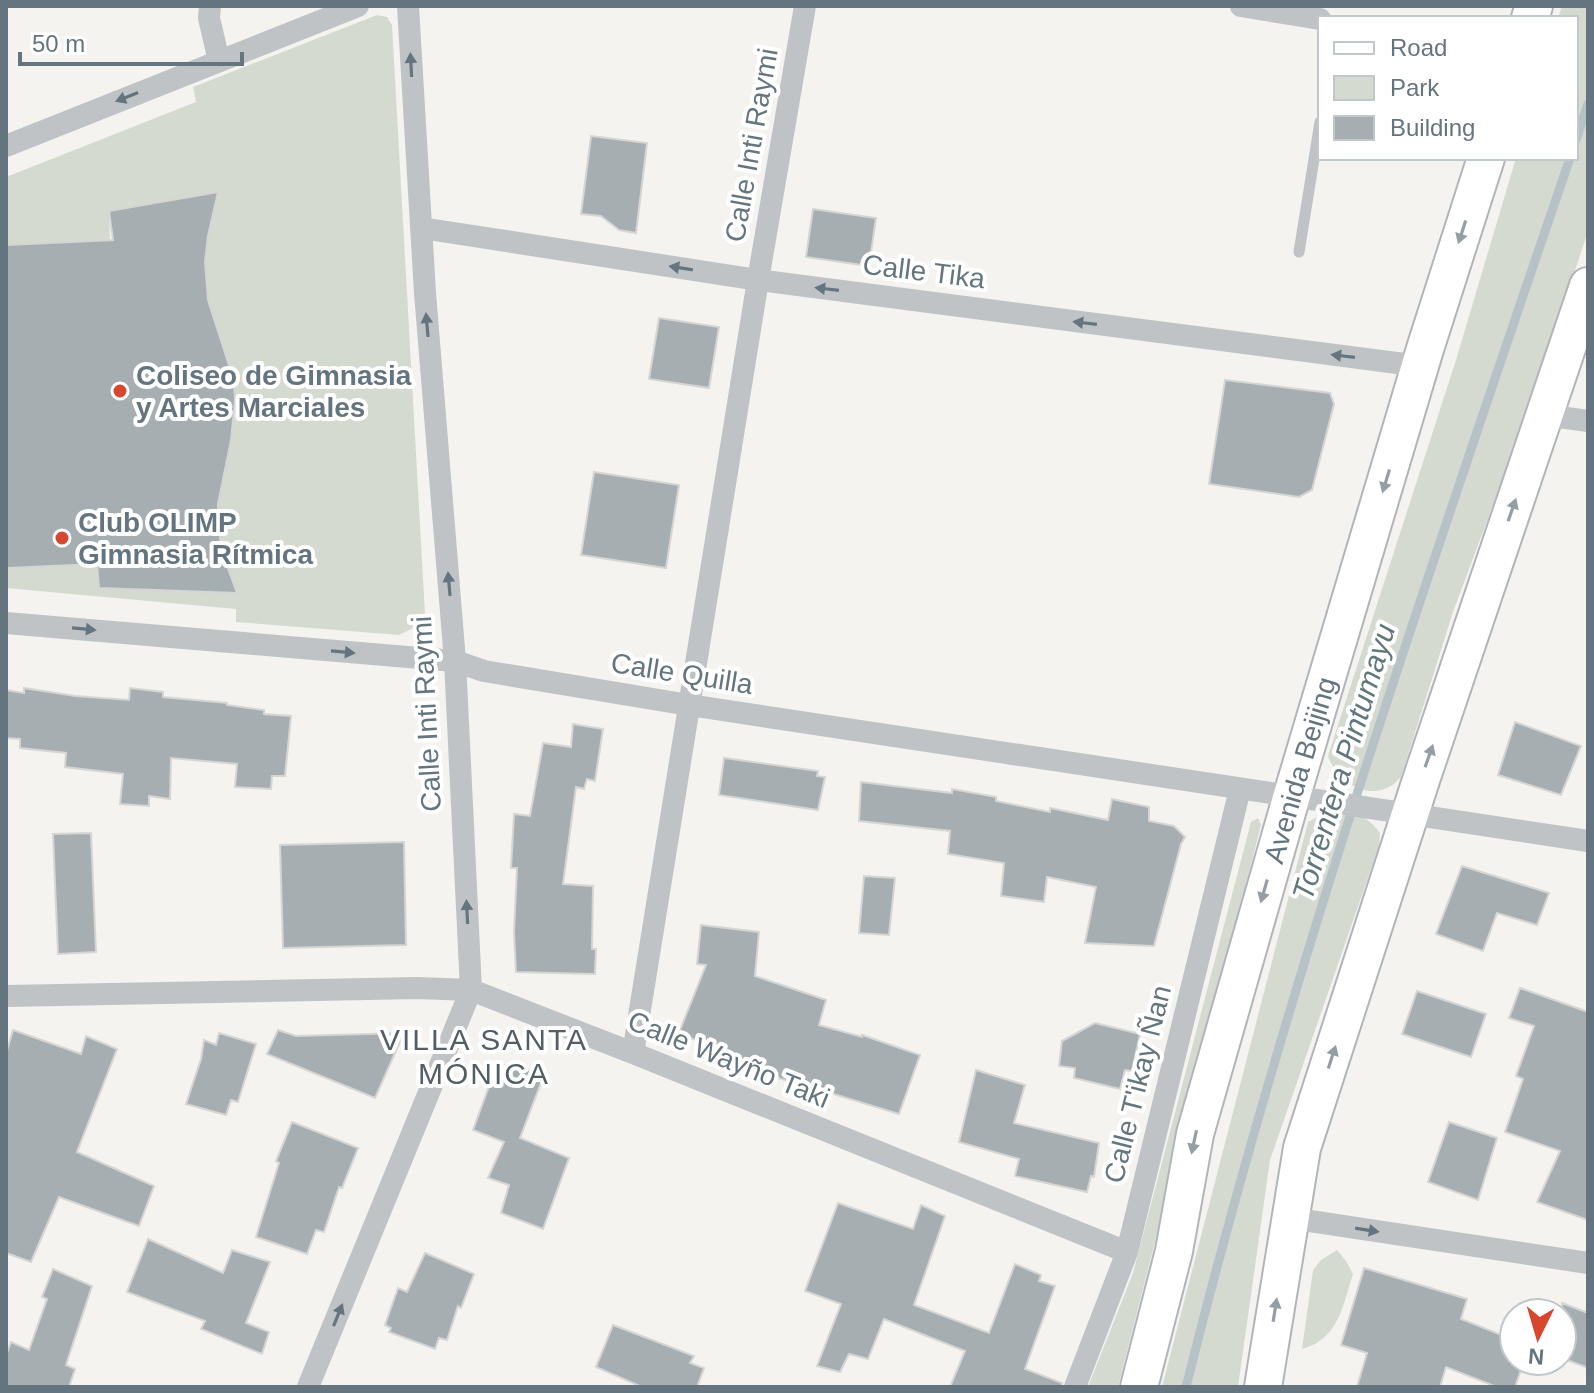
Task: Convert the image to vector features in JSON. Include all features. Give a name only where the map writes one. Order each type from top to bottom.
[{"type":"main road","name":"Avenida Beijing","points":[[1139,1387],[1174,1251],[1195,1134],[1292,795],[1420,366],[1485,160]]},
{"type":"main road","points":[[1263,1387],[1302,1148],[1588,286]]},
{"type":"street","points":[[210,6],[209,18],[219,61]]},
{"type":"street","points":[[6,146],[358,6]]},
{"type":"street","name":"Calle Inti Raymi","points":[[308,1387],[471,990],[455,661],[421,228],[408,6]]},
{"type":"street","name":"Calle Inti Raymi","points":[[633,1053],[805,6]]},
{"type":"street","points":[[1241,6],[1318,19]]},
{"type":"street","name":"Calle Tika","points":[[421,228],[758,280],[1420,366]]},
{"type":"street","points":[[1545,415],[1588,421]]},
{"type":"street","name":"Calle Quilla","points":[[6,623],[455,661],[484,671],[689,705],[1588,841]]},
{"type":"street","name":"Calle T'ikay Ñan","points":[[1075,1387],[1127,1252],[1240,789]]},
{"type":"street","name":"Calle Wayño Taki","points":[[6,996],[417,988],[471,990],[1127,1252]]},
{"type":"street","points":[[1290,1218],[1588,1263]]},
{"type":"lane","points":[[1299,252],[1318,134]]},
{"type":"green space","points":[[1562,6],[1588,6],[1588,231],[1536,390],[1453,612],[1401,777],[1381,790],[1362,789],[1345,780],[1328,756],[1456,360],[1515,160],[1578,160],[1578,16],[1559,16]]},
{"type":"green space","points":[[377,15],[387,17],[392,25],[425,614],[417,626],[399,635],[236,622],[236,609],[6,588],[7,568],[97,564],[99,588],[237,593],[222,549],[217,516],[234,423],[234,385],[206,288],[208,240],[218,193],[109,211],[110,241],[6,245],[6,177],[196,102],[193,87]]},
{"type":"green space","points":[[1329,811],[1358,815],[1369,821],[1380,833],[1379,846],[1270,1160],[1238,1387],[1162,1387],[1308,822]]},
{"type":"green space","points":[[1258,818],[1261,825],[1118,1387],[1088,1387],[1133,1273],[1251,822]]},
{"type":"green space","points":[[1337,1250],[1353,1274],[1342,1309],[1332,1329],[1324,1337],[1302,1349],[1313,1270],[1321,1260]]},
{"type":"building","points":[[591,136],[647,143],[636,233],[619,230],[601,216],[581,214]]},
{"type":"building","name":"Coliseo de Gimnasia y Artes Marciales","points":[[218,192],[205,262],[208,300],[234,381],[231,440],[218,516],[221,549],[237,593],[99,588],[97,564],[7,568],[6,245],[113,240],[109,211]]},
{"type":"building","points":[[813,209],[876,218],[869,266],[806,257]]},
{"type":"building","points":[[659,318],[719,327],[709,388],[649,379]]},
{"type":"building","points":[[1225,380],[1330,393],[1334,404],[1312,490],[1299,497],[1209,484]]},
{"type":"building","points":[[594,472],[679,485],[666,568],[581,555]]},
{"type":"building","points":[[24,688],[129,700],[130,688],[163,692],[163,697],[227,703],[264,710],[264,714],[291,716],[285,776],[272,776],[271,789],[235,787],[237,764],[171,758],[170,799],[149,796],[149,806],[120,804],[123,774],[65,767],[66,753],[20,748],[20,739],[6,738],[6,690],[24,693]]},
{"type":"building","points":[[1515,722],[1581,746],[1561,795],[1498,775]]},
{"type":"building","points":[[573,724],[603,729],[595,781],[587,779],[584,789],[576,787],[563,884],[593,886],[592,949],[596,949],[595,974],[516,972],[517,868],[511,868],[514,814],[530,816],[543,743],[571,747]]},
{"type":"building","points":[[724,758],[818,771],[817,776],[825,777],[818,810],[719,795]]},
{"type":"building","points":[[861,782],[952,793],[952,789],[1050,812],[1050,808],[1108,820],[1112,799],[1149,807],[1149,821],[1174,826],[1185,837],[1154,946],[1085,943],[1096,887],[1047,877],[1044,902],[1001,896],[1004,863],[948,854],[950,831],[859,821]]},
{"type":"building","points":[[91,833],[96,952],[58,954],[53,834]]},
{"type":"building","points":[[404,842],[406,945],[283,948],[280,845]]},
{"type":"building","points":[[1462,866],[1549,893],[1537,925],[1497,913],[1483,951],[1436,934]]},
{"type":"building","points":[[864,876],[895,878],[889,935],[859,933]]},
{"type":"building","points":[[701,925],[759,932],[755,976],[826,1000],[819,1025],[862,1035],[920,1055],[899,1114],[756,1072],[757,1068],[705,1049],[708,1043],[678,1035],[706,965],[697,964]]},
{"type":"building","points":[[1520,988],[1588,1012],[1588,1220],[1537,1202],[1560,1151],[1505,1132],[1523,1079],[1516,1076],[1534,1026],[1509,1018]]},
{"type":"building","points":[[1417,991],[1486,1014],[1471,1057],[1402,1034]]},
{"type":"building","points":[[1095,1023],[1140,1034],[1132,1071],[1125,1070],[1120,1089],[1074,1078],[1075,1068],[1059,1066],[1062,1041]]},
{"type":"building","points":[[13,1030],[81,1054],[86,1036],[117,1049],[77,1152],[154,1186],[139,1226],[59,1197],[31,1262],[6,1253],[6,1054]]},
{"type":"building","points":[[278,1030],[296,1036],[404,1033],[375,1098],[267,1054]]},
{"type":"building","points":[[219,1033],[256,1044],[238,1102],[231,1100],[226,1115],[186,1104],[204,1040],[216,1045]]},
{"type":"building","points":[[511,1063],[544,1075],[520,1138],[569,1158],[543,1229],[501,1213],[509,1185],[488,1178],[504,1142],[473,1130],[495,1070]]},
{"type":"building","points":[[976,1070],[1025,1085],[1014,1123],[1099,1143],[1094,1177],[1091,1176],[1087,1192],[1015,1176],[1019,1159],[959,1142]]},
{"type":"building","points":[[292,1122],[358,1148],[342,1188],[339,1187],[324,1232],[316,1230],[307,1254],[256,1237],[279,1163],[276,1161]]},
{"type":"building","points":[[1449,1122],[1497,1138],[1478,1200],[1428,1182]]},
{"type":"building","points":[[838,1203],[913,1229],[921,1205],[945,1216],[914,1305],[989,1333],[1015,1264],[1041,1275],[1039,1281],[1055,1286],[1025,1369],[1062,1383],[1061,1387],[950,1387],[965,1351],[884,1319],[868,1359],[849,1354],[840,1372],[817,1366],[841,1304],[805,1291]]},
{"type":"building","points":[[148,1239],[223,1273],[232,1250],[270,1262],[246,1323],[269,1332],[262,1354],[201,1329],[205,1321],[127,1292]]},
{"type":"building","points":[[425,1253],[474,1274],[461,1308],[458,1306],[447,1340],[439,1338],[435,1349],[389,1332],[391,1328],[385,1325],[398,1288],[407,1292]]},
{"type":"building","points":[[1364,1268],[1467,1299],[1461,1319],[1498,1334],[1498,1377],[1518,1377],[1515,1387],[1497,1387],[1446,1367],[1440,1387],[1357,1387],[1367,1353],[1341,1345]]},
{"type":"building","points":[[53,1269],[92,1286],[66,1365],[75,1369],[69,1387],[6,1387],[6,1356],[11,1342],[29,1350],[47,1299],[42,1297]]},
{"type":"building","points":[[1578,1309],[1588,1313],[1588,1368],[1578,1364]]},
{"type":"building","points":[[613,1325],[694,1356],[690,1363],[704,1368],[697,1387],[642,1387],[596,1367]]},
{"type":"waterway","name":"Torrentera Pintumayu","points":[[1578,134],[1588,104]]},
{"type":"waterway","name":"Torrentera Pintumayu","points":[[1186,1387],[1270,1076],[1365,768],[1569,160]]},
{"type":"place","name":"Coliseo de Gimnasia y Artes Marciales","points":[[120,391]]},
{"type":"place","name":"Club OLIMP Gimnasia Rítmica","points":[[62,538]]},
{"type":"district","name":"VILLA SANTA MÓNICA","points":[[484,1057]]}]
